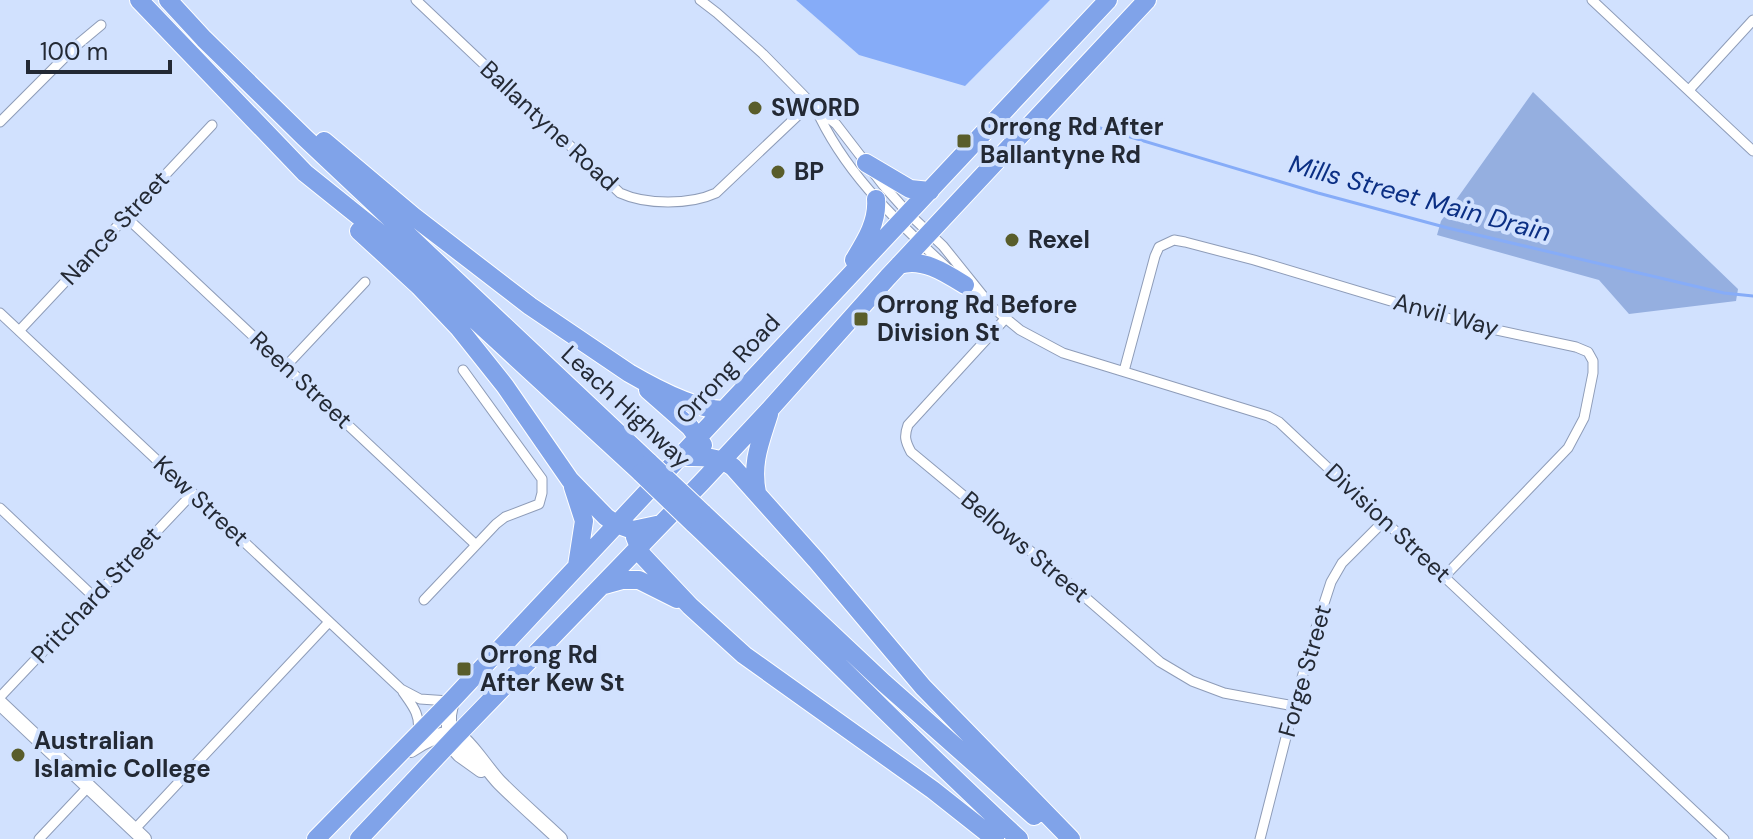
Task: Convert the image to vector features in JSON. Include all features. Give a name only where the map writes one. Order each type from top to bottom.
[{"type":"highway","name":"Leach Highway","points":[[139,0],[305,173],[406,256],[645,468]]},
{"type":"highway","name":"Leach Highway","points":[[168,0],[220,55],[698,518],[1060,839]]},
{"type":"highway","name":"Orrong Road","points":[[359,839],[452,737],[604,585],[629,534],[639,499],[1108,0]]},
{"type":"highway","points":[[629,534],[663,523],[701,483],[714,458],[771,408],[899,265],[1147,0]]},
{"type":"highway","points":[[220,55],[413,216],[530,306],[644,382],[703,408],[723,410]]},
{"type":"highway","points":[[866,163],[910,189],[930,191]]},
{"type":"highway","points":[[305,173],[351,223],[458,327],[505,386],[570,480],[606,517],[629,534],[642,555],[690,606],[744,655],[933,790],[995,839]]},
{"type":"highway","points":[[825,302],[872,228],[876,199]]},
{"type":"highway","points":[[899,265],[906,262],[933,267],[965,285]]},
{"type":"highway","points":[[629,373],[690,427],[714,458]]},
{"type":"highway","points":[[757,493],[754,477],[756,458],[771,408]]},
{"type":"highway","points":[[679,457],[714,458],[733,467],[923,687],[1071,839]]},
{"type":"highway","points":[[570,480],[584,521],[577,566]]},
{"type":"highway","name":"Leach Highway","points":[[698,518],[747,574],[1019,839]]},
{"type":"highway","name":"Orrong Road","points":[[316,839],[577,566],[629,534]]},
{"type":"highway","points":[[604,585],[622,580],[639,580],[690,606]]},
{"type":"street","name":"Ballantyne Road","points":[[416,0],[620,193],[640,200],[696,201],[716,193],[813,105]]},
{"type":"street","points":[[700,0],[763,54],[836,124],[904,218]]},
{"type":"street","points":[[1592,0],[1753,151]]},
{"type":"street","points":[[1689,90],[1753,20]]},
{"type":"street","points":[[0,122],[101,25]]},
{"type":"street","points":[[813,105],[825,131],[876,199],[904,218],[925,238]]},
{"type":"street","name":"Nance Street","points":[[19,331],[212,125]]},
{"type":"street","name":"Reen Street","points":[[126,217],[475,544]]},
{"type":"street","name":"Division Street","points":[[925,238],[965,285],[1005,319],[1063,353],[1268,416],[1289,429],[1724,839]]},
{"type":"street","name":"Division Street","points":[[925,238],[977,286],[992,307]]},
{"type":"street","name":"Anvil Way","points":[[1124,371],[1155,256],[1159,247],[1174,240],[1254,260],[1464,323],[1588,352],[1593,361],[1593,373],[1584,418],[1568,448],[1444,577]]},
{"type":"street","points":[[286,366],[365,282]]},
{"type":"street","name":"Kew Street","points":[[0,313],[401,689],[418,714],[417,736]]},
{"type":"street","name":"Bellows Street","points":[[1005,319],[908,425],[905,434],[911,452],[1160,662],[1192,681],[1224,693],[1294,706]]},
{"type":"street","points":[[424,600],[475,544],[505,517],[539,504],[542,493],[542,479],[463,370]]},
{"type":"street","name":"Pritchard Street","points":[[0,697],[193,493]]},
{"type":"street","points":[[0,508],[94,597]]},
{"type":"street","name":"Forge Street","points":[[1260,839],[1294,706],[1331,582],[1342,563],[1384,521]]},
{"type":"street","points":[[0,703],[139,834],[329,622]]},
{"type":"street","name":"Kew Street","points":[[401,689],[420,699],[452,700]]},
{"type":"street","points":[[452,700],[449,715],[452,737],[460,755],[498,781],[560,839]]},
{"type":"street","points":[[354,801],[425,741],[452,737]]},
{"type":"street","points":[[39,839],[89,786]]},
{"type":"shaded area","points":[[796,0],[1050,0],[965,86],[859,55]]},
{"type":"shaded area","points":[[1533,92],[1738,289],[1736,301],[1629,314],[1599,280],[1437,235],[1441,221]]},
{"type":"waterway","name":"Mills Street Main Drain","points":[[1080,122],[1448,228],[1724,293],[1753,296]]},
{"type":"place","name":"SWORD","points":[[755,108]]},
{"type":"place","name":"Orrong Rd After Ballantyne Rd","points":[[964,141]]},
{"type":"place","name":"BP","points":[[778,172]]},
{"type":"place","name":"Rexel","points":[[1012,240]]},
{"type":"place","name":"Orrong Rd Before Division St","points":[[861,319]]},
{"type":"place","name":"Orrong Rd After Kew St","points":[[464,669]]},
{"type":"place","name":"Australian Islamic College","points":[[18,755]]}]
